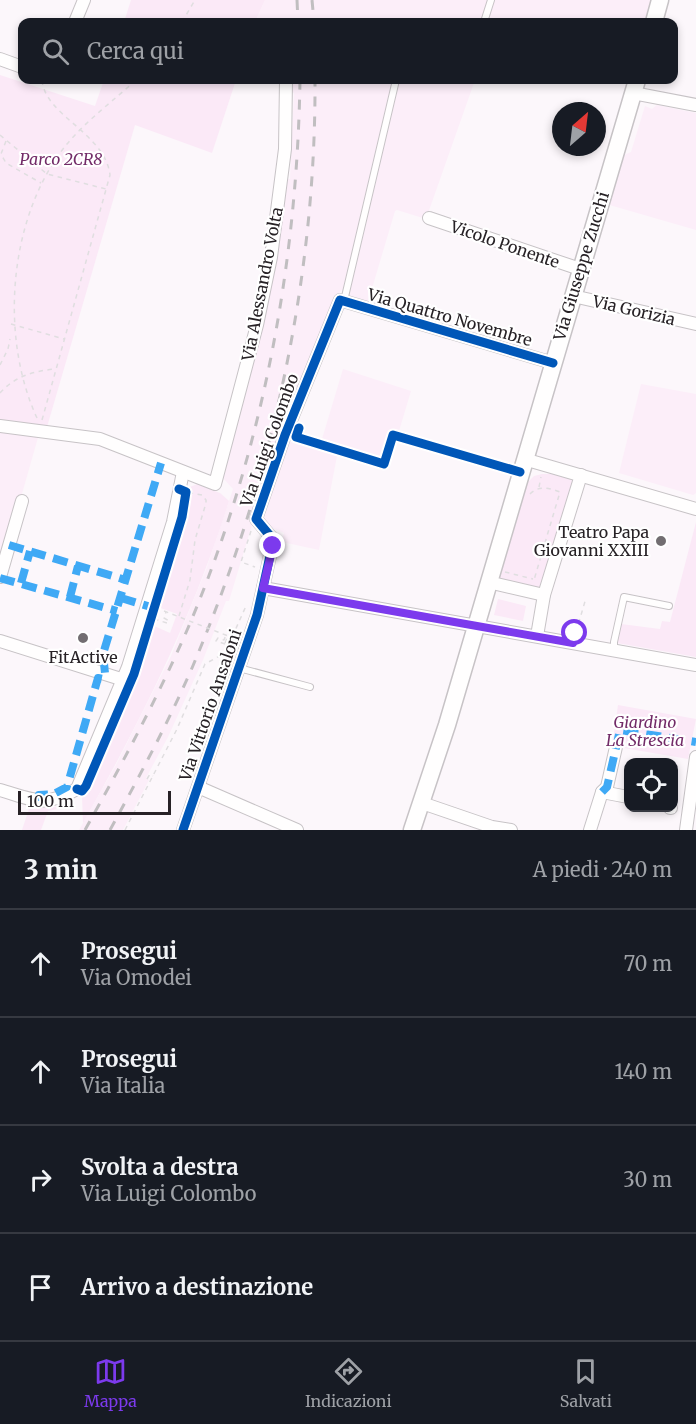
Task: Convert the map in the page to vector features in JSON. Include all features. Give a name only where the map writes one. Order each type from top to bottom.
[{"type":"street","points":[[77,18],[84,0]]},
{"type":"street","points":[[655,18],[660,0]]},
{"type":"street","points":[[0,59],[18,66]]},
{"type":"street","name":"Via Alessandro Volta","points":[[183,472],[215,484],[257,325],[271,256],[285,148],[286,84]]},
{"type":"street","points":[[635,86],[696,105]]},
{"type":"street","name":"Via Giuseppe Zucchi","points":[[412,830],[422,803],[635,86]]},
{"type":"street","name":"Vicolo Ponente","points":[[429,218],[580,269]]},
{"type":"street","name":"Via Gorizia","points":[[573,296],[696,324]]},
{"type":"street","name":"Via Quattro Novembre","points":[[342,301],[553,363]]},
{"type":"street","name":"Via Luigi Colombo","points":[[263,588],[273,540],[256,519],[285,435],[342,301]]},
{"type":"street","points":[[0,426],[100,439],[183,472],[183,494],[124,680],[77,789],[58,800],[39,801],[0,790]]},
{"type":"street","points":[[524,459],[696,508]]},
{"type":"street","points":[[537,636],[544,595],[581,475]]},
{"type":"street","points":[[0,577],[22,501]]},
{"type":"street","points":[[488,582],[544,595]]},
{"type":"street","points":[[263,588],[696,665]]},
{"type":"street","name":"Via Vittorio Ansaloni","points":[[183,830],[239,668],[263,588]]},
{"type":"street","points":[[0,641],[124,680]]},
{"type":"street","points":[[590,830],[602,792],[607,787],[616,747]]},
{"type":"street","points":[[686,830],[686,811],[696,757]]},
{"type":"street","points":[[198,787],[297,830]]},
{"type":"street","points":[[602,792],[624,796]]},
{"type":"street","points":[[422,803],[511,830]]},
{"type":"lane","points":[[485,18],[491,0]]},
{"type":"lane","points":[[342,301],[395,84]]},
{"type":"lane","points":[[614,650],[624,597],[669,606]]},
{"type":"lane","name":"Via Vittorio Ansaloni","points":[[239,668],[310,687]]},
{"type":"path","points":[[184,18],[195,0]]},
{"type":"path","points":[[18,376],[41,424],[110,175],[107,161],[100,149],[48,98],[43,84]]},
{"type":"path","points":[[11,286],[25,220],[47,174],[80,130],[132,84]]},
{"type":"path","points":[[0,135],[47,174],[107,189]]},
{"type":"path","points":[[6,141],[1,154],[6,163],[42,183]]},
{"type":"path","points":[[10,324],[65,339]]},
{"type":"path","points":[[0,365],[8,349],[11,335],[12,345]]},
{"type":"path","points":[[0,393],[12,381],[24,375],[56,369]]},
{"type":"path","points":[[526,500],[531,492],[539,488],[549,488],[560,492],[534,580]]},
{"type":"path","points":[[179,616],[190,580],[195,540],[206,503],[202,495],[183,494]]},
{"type":"path","points":[[256,519],[241,562],[267,572]]},
{"type":"path","points":[[573,643],[586,598]]},
{"type":"path","points":[[226,645],[245,606],[258,609]]},
{"type":"path","points":[[147,628],[152,612],[167,623],[169,621],[164,618],[165,611],[227,635]]},
{"type":"path","points":[[226,645],[216,641],[218,638],[224,640],[227,635]]},
{"type":"path","points":[[125,830],[154,776],[206,664],[225,653],[227,635]]},
{"type":"path","points":[[147,779],[150,774],[154,776]]},
{"type":"shaded area","points":[[265,0],[651,0],[645,18],[257,18]]},
{"type":"shaded area","points":[[280,84],[474,84],[426,219],[395,211],[368,302],[350,297],[348,292],[341,290],[293,404],[261,495],[229,601],[226,601],[203,660],[168,737],[146,778],[149,780],[123,830],[79,830],[117,763],[171,656],[207,567],[233,489],[222,477],[286,179],[290,179],[294,93],[280,88]]},
{"type":"shaded area","points":[[657,105],[696,113],[696,230],[606,204],[619,157],[631,152],[645,106],[652,109]]},
{"type":"shaded area","points":[[343,369],[411,391],[399,431],[390,430],[382,457],[322,439]]},
{"type":"shaded area","points":[[641,384],[696,394],[696,493],[693,495],[619,473]]},
{"type":"shaded area","points":[[0,428],[39,434],[0,571]]},
{"type":"shaded area","points":[[285,440],[337,456],[319,550],[282,542],[284,533],[268,526],[261,514]]},
{"type":"green space","points":[[131,0],[265,0],[257,18],[125,18]]},
{"type":"green space","name":"Parco 2CR8","points":[[0,75],[18,81],[18,84],[28,84],[95,106],[103,84],[235,84],[212,153],[135,125],[47,427],[0,420]]},
{"type":"green space","points":[[542,474],[564,476],[575,484],[572,498],[566,502],[541,589],[499,578],[526,484],[534,476]]},
{"type":"green space","points":[[197,484],[220,493],[229,501],[215,544],[165,666],[126,745],[83,823],[82,796],[136,679],[152,625],[170,633],[177,614],[158,607],[187,515],[190,487]]},
{"type":"green space","points":[[696,522],[696,657],[617,643],[621,624],[660,629],[662,621],[670,622]]},
{"type":"green space","points":[[498,599],[526,606],[523,621],[494,615]]},
{"type":"green space","name":"Giardino La Strescia","points":[[618,705],[696,719],[688,759],[612,746]]},
{"type":"green space","points":[[30,806],[56,807],[57,809],[48,811],[41,830],[22,830]]},
{"type":"railway","points":[[297,0],[298,18]]},
{"type":"railway","points":[[312,0],[314,18]]},
{"type":"railway","points":[[85,830],[139,730],[188,628],[214,562],[236,495],[271,359],[283,290],[292,220],[300,84]]},
{"type":"railway","points":[[110,830],[192,668],[245,526],[266,453],[284,380],[307,231],[313,156],[315,84]]},
{"type":"marked path","points":[[39,801],[39,795],[54,794],[67,787],[98,678],[103,679],[105,673],[103,654],[161,463]]},
{"type":"marked path","points":[[9,545],[126,580]]},
{"type":"marked path","points":[[21,583],[30,551]]},
{"type":"marked path","points":[[70,597],[78,566]]},
{"type":"marked path","points":[[0,578],[117,611]]},
{"type":"marked path","points":[[121,598],[164,611]]},
{"type":"marked path","points":[[602,792],[607,787],[620,730],[696,742]]},
{"type":"cycle path","points":[[183,830],[257,615],[273,542],[256,519],[285,435],[340,300],[553,363]]},
{"type":"cycle path","points":[[299,428],[296,437],[384,464],[393,435],[520,472]]},
{"type":"cycle path","points":[[77,789],[82,791],[86,786],[134,674],[182,517],[186,492],[179,489]]},
{"type":"place","name":"Teatro Papa Giovanni XXIII","points":[[661,541]]},
{"type":"place","name":"FitActive","points":[[83,638]]},
{"type":"route","points":[[273,546],[263,588],[573,643],[575,633]]}]
